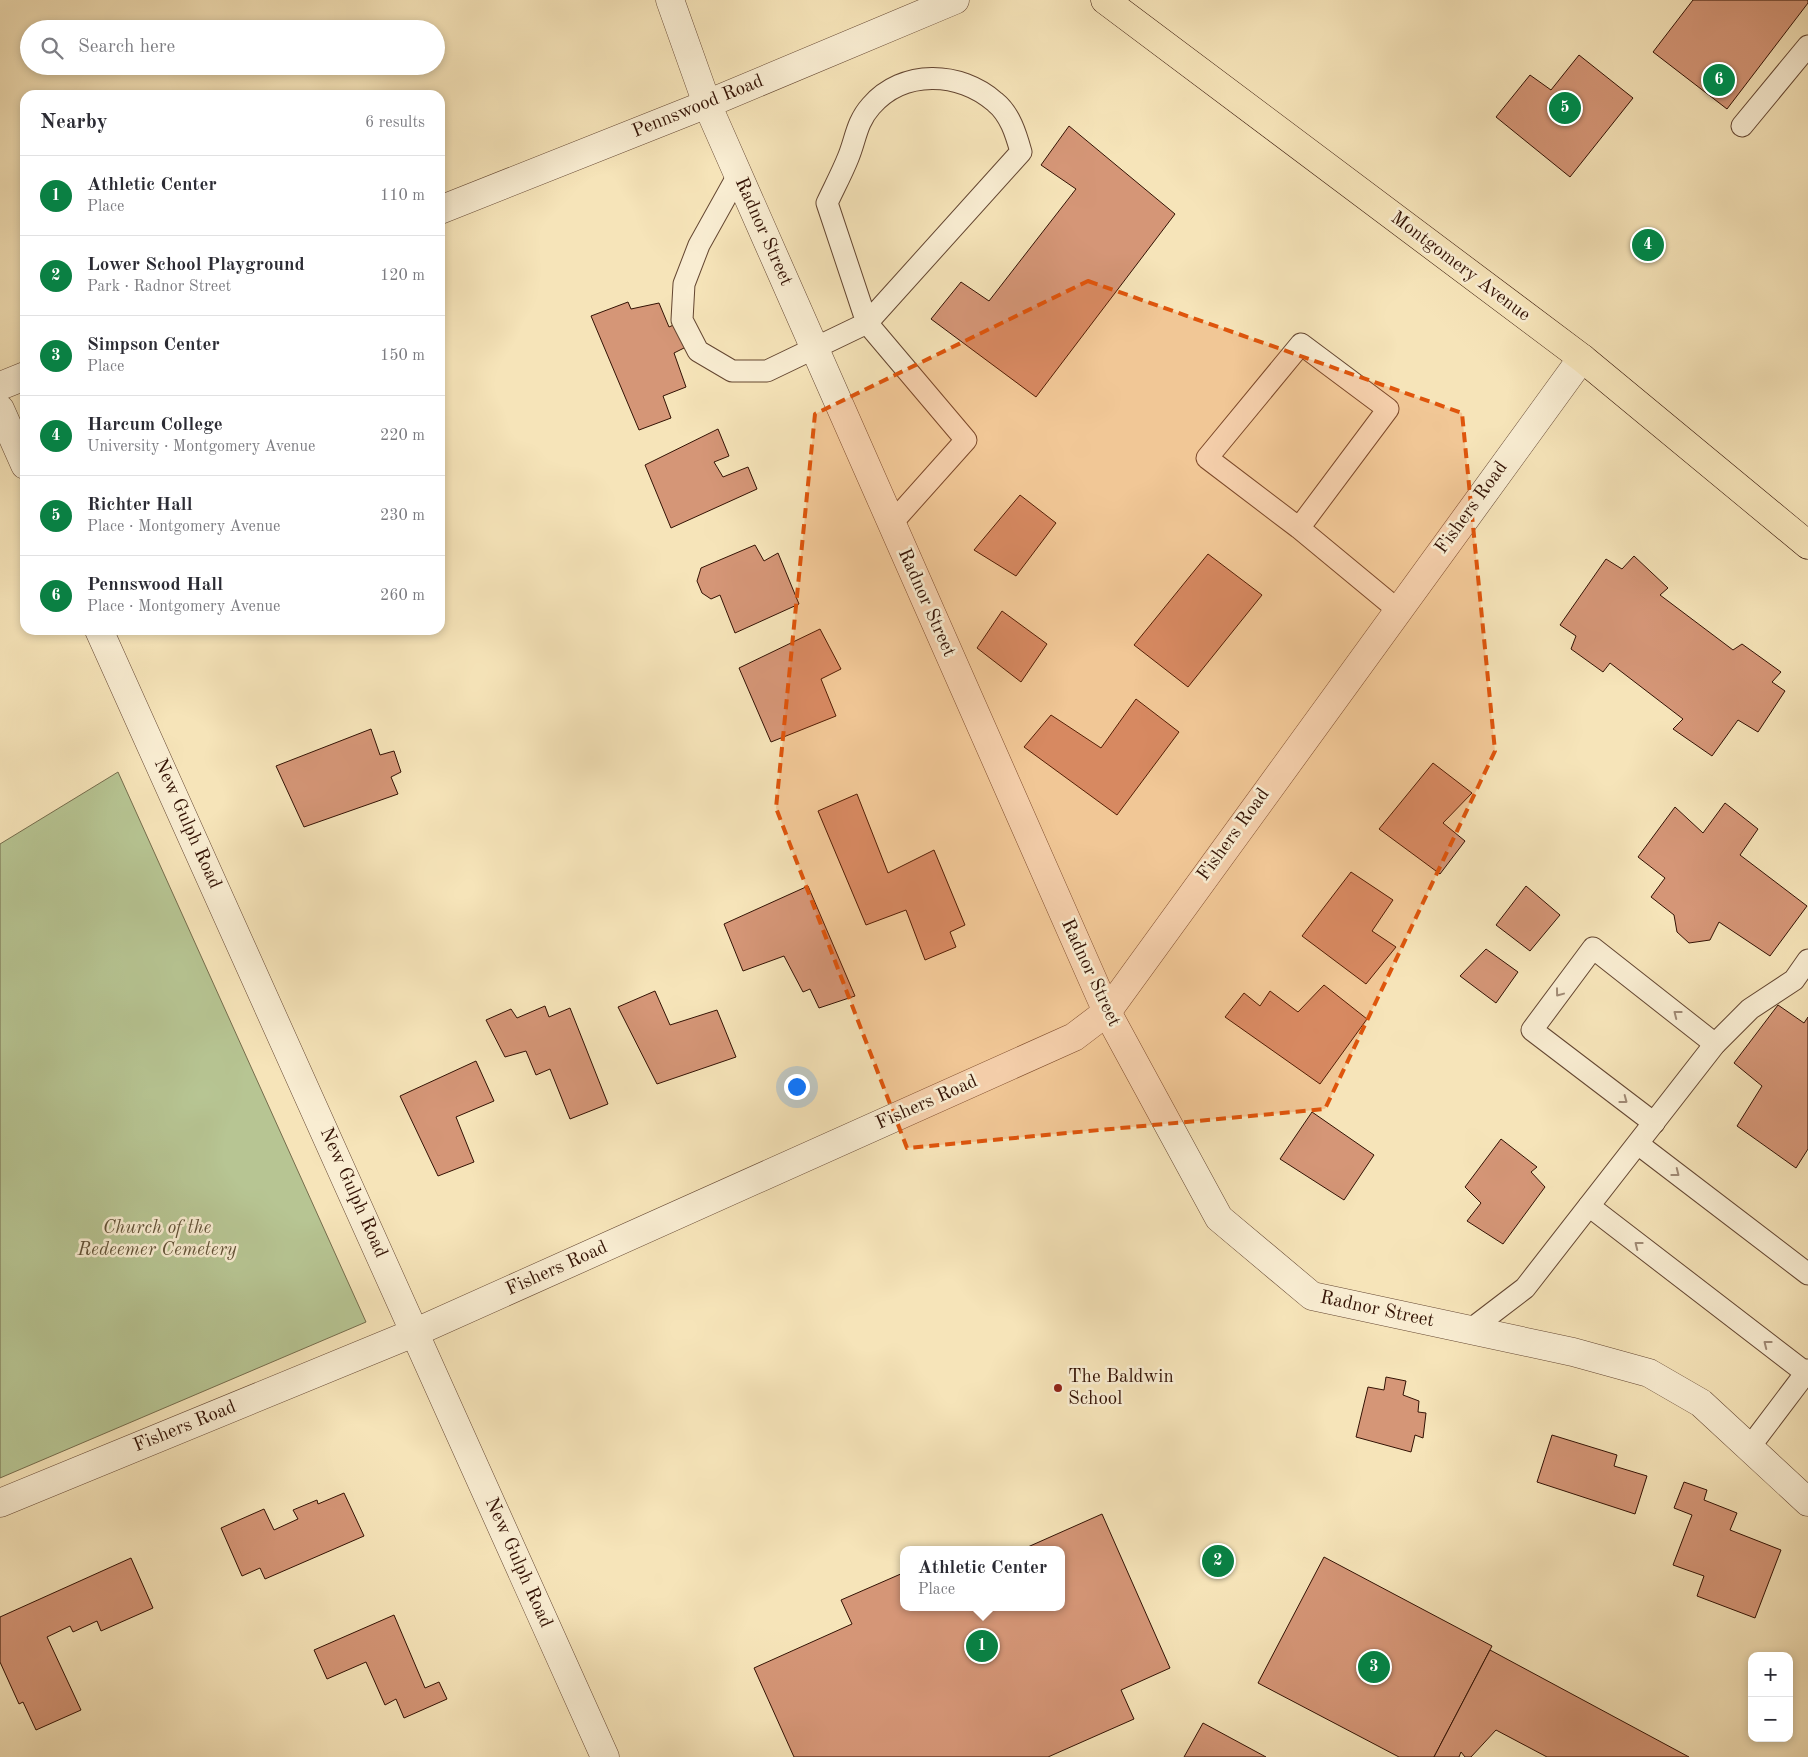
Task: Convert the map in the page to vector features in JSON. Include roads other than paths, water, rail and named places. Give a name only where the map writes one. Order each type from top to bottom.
[{"type":"main road","name":"Montgomery Avenue","points":[[1105,0],[1582,358],[1808,545]]},
{"type":"street","name":"Radnor Street","points":[[670,0],[707,104],[1107,1012],[1219,1218],[1312,1296],[1573,1352],[1649,1373],[1701,1403],[1808,1502]]},
{"type":"street","name":"Pennswood Road","points":[[445,208],[707,104],[955,0]]},
{"type":"street","name":"Fishers Road","points":[[0,1504],[416,1332],[1074,1037],[1107,1012],[1582,358]]},
{"type":"street","points":[[0,386],[20,378]]},
{"type":"street","points":[[0,409],[20,454]]},
{"type":"street","name":"New Gulph Road","points":[[102,635],[605,1757]]},
{"type":"lane","points":[[1742,126],[1808,46]]},
{"type":"lane","points":[[738,175],[698,245],[684,284],[682,320],[698,351],[732,371],[767,371],[815,350],[867,323],[1021,152],[1013,126],[997,103],[974,87],[947,79],[919,79],[893,89],[871,106],[856,130],[849,156],[827,203],[867,323],[966,440],[891,524]]},
{"type":"lane","points":[[1299,528],[1388,409],[1301,344],[1207,458],[1299,528],[1398,610]]},
{"type":"lane","points":[[1654,1123],[1532,1030],[1593,948],[1715,1044]]},
{"type":"lane","points":[[1470,1330],[1525,1288],[1715,1044],[1750,1009],[1794,980],[1808,960]]},
{"type":"lane","points":[[1638,1144],[1808,1274]]},
{"type":"lane","points":[[1589,1206],[1807,1372],[1749,1448]]},
{"type":"place","name":"Pennswood Hall","points":[[1719,80]]},
{"type":"place","name":"Richter Hall","points":[[1565,108]]},
{"type":"place","name":"Harcum College","points":[[1648,245]]},
{"type":"place","name":"The Baldwin School","points":[[1058,1388]]},
{"type":"place","name":"Lower School Playground","points":[[1218,1561]]},
{"type":"place","name":"Athletic Center","points":[[982,1646]]},
{"type":"place","name":"Simpson Center","points":[[1374,1667]]},
{"type":"park label","name":"Church of the Redeemer Cemetery","points":[[157,1239]]}]
